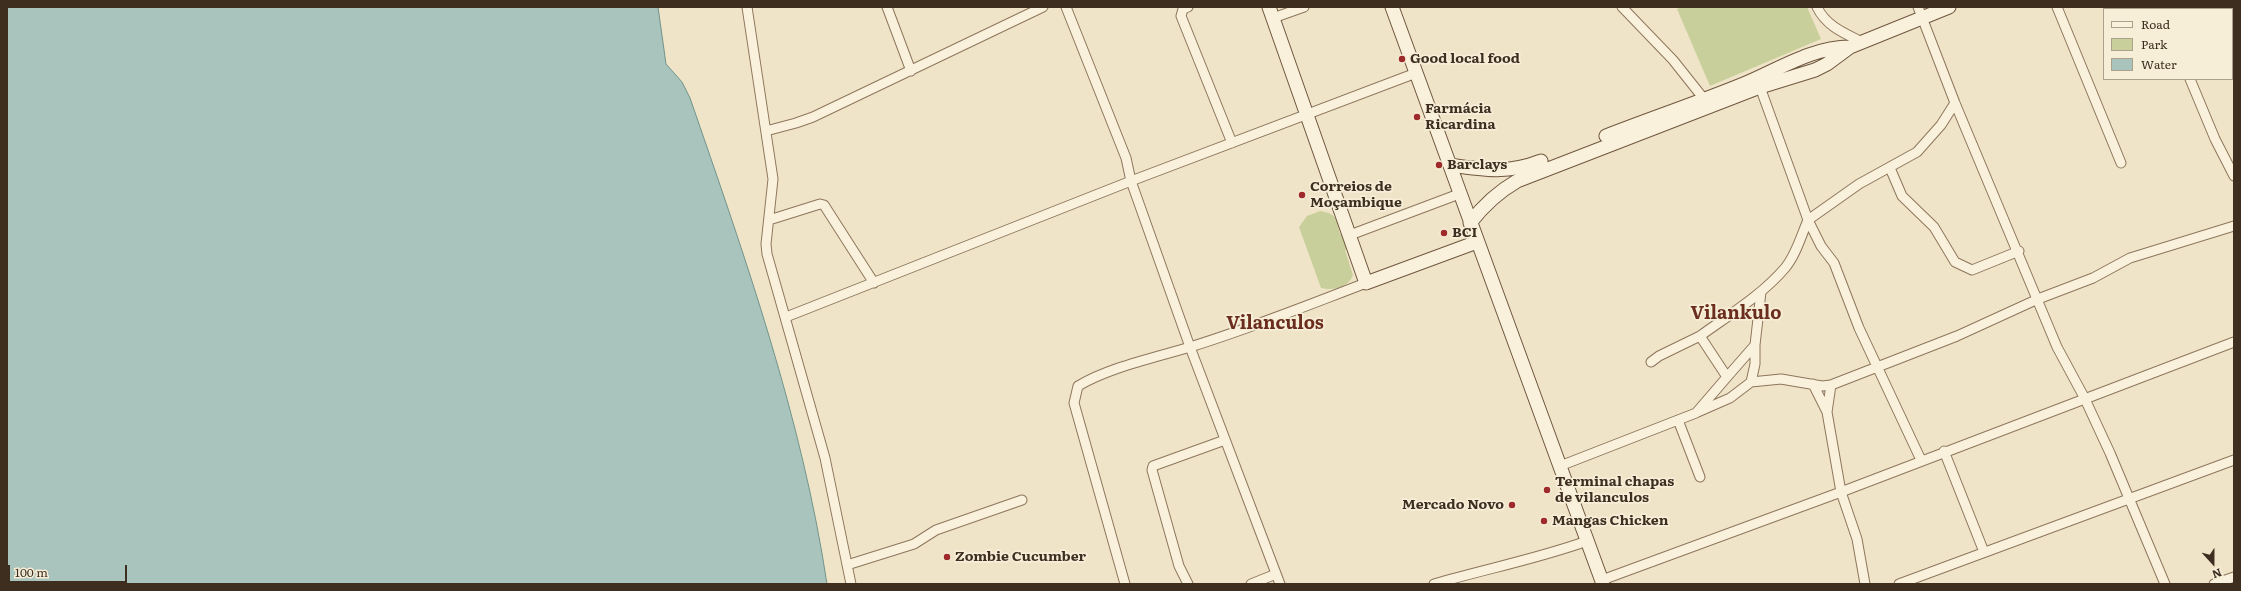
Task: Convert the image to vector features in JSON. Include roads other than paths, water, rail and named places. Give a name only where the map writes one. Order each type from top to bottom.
[{"type":"main road","points":[[1392,7],[1470,224],[1603,582]]},
{"type":"main road","points":[[1470,224],[1480,210],[1504,188],[1517,181],[1760,87],[1809,72],[1826,65],[1856,45],[1920,12],[1949,7]]},
{"type":"main road","points":[[1271,13],[1366,283],[1477,242]]},
{"type":"main road","points":[[1450,165],[1500,171],[1527,166],[1745,84],[1821,51],[1856,45]]},
{"type":"main road","points":[[1821,51],[1826,65]]},
{"type":"main road","points":[[1804,58],[1809,72]]},
{"type":"street","points":[[747,7],[773,180],[766,244],[825,458],[851,584]]},
{"type":"street","points":[[887,7],[911,71]]},
{"type":"street","points":[[766,130],[796,123],[812,117],[1043,7]]},
{"type":"street","points":[[1066,7],[1126,158],[1131,181],[1190,347],[1280,584]]},
{"type":"street","points":[[1188,7],[1183,9],[1180,16],[1232,143]]},
{"type":"street","points":[[1271,13],[1304,7]]},
{"type":"street","points":[[1622,7],[1674,60],[1704,99]]},
{"type":"street","points":[[1817,7],[1825,21],[1856,45]]},
{"type":"street","points":[[2057,7],[2121,163]]},
{"type":"street","points":[[1920,12],[1955,103],[2060,352],[2084,397],[2129,498],[2164,584]]},
{"type":"street","points":[[786,317],[1131,181],[1416,73]]},
{"type":"street","points":[[2190,80],[2215,139],[2234,176]]},
{"type":"street","points":[[1760,87],[1808,220],[1821,246],[1834,263],[1859,328],[1921,460]]},
{"type":"street","points":[[1651,362],[1659,356],[1700,336],[1760,292],[1788,263],[1808,220],[1859,184],[1917,152],[1941,125],[1955,103]]},
{"type":"street","points":[[1890,168],[1902,196],[1934,227],[1957,264],[1972,270],[2018,251]]},
{"type":"street","points":[[1350,235],[1459,194]]},
{"type":"street","points":[[769,220],[820,204],[824,205],[874,283]]},
{"type":"street","points":[[1560,466],[1696,413],[1730,398],[1751,382],[1781,379],[1830,385],[1957,336],[2038,299],[2093,278],[2130,258],[2234,226]]},
{"type":"street","points":[[1125,584],[1074,403],[1075,392],[1078,386],[1087,381],[1190,347],[1366,283]]},
{"type":"street","points":[[1751,382],[1755,364],[1755,345],[1760,292]]},
{"type":"street","points":[[1700,336],[1727,377]]},
{"type":"street","points":[[1603,582],[1841,492],[2084,397],[2234,342]]},
{"type":"street","points":[[1696,413],[1755,345]]},
{"type":"street","points":[[1813,384],[1827,412]]},
{"type":"street","points":[[1830,385],[1827,412],[1841,492],[1857,539],[1865,584]]},
{"type":"street","points":[[1678,420],[1700,477]]},
{"type":"street","points":[[1188,584],[1180,566],[1152,470],[1153,466],[1225,440]]},
{"type":"street","points":[[1944,451],[1984,552]]},
{"type":"street","points":[[1900,584],[2234,460]]},
{"type":"street","points":[[847,565],[914,544],[936,530],[1022,500]]},
{"type":"street","points":[[1434,584],[1501,564],[1549,554],[1587,541]]},
{"type":"street","points":[[1251,584],[1276,574]]},
{"type":"street","points":[[2214,584],[2234,577]]},
{"type":"water","points":[[7,7],[658,7],[666,64],[682,82],[690,98],[770,338],[803,460],[827,584],[7,584]]},
{"type":"place","name":"Good local food","points":[[1402,59]]},
{"type":"place","name":"Farmácia Ricardina","points":[[1417,117]]},
{"type":"place","name":"Barclays","points":[[1439,165]]},
{"type":"place","name":"Correios de Moçambique","points":[[1302,195]]},
{"type":"place","name":"BCI","points":[[1444,233]]},
{"type":"place","name":"Terminal chapas de vilanculos","points":[[1547,490]]},
{"type":"place","name":"Mercado Novo","points":[[1512,505]]},
{"type":"place","name":"Mangas Chicken","points":[[1544,521]]},
{"type":"place","name":"Zombie Cucumber","points":[[947,557]]},
{"type":"district","name":"Vilankulo","points":[[1736,314]]},
{"type":"district","name":"Vilanculos","points":[[1275,324]]}]
